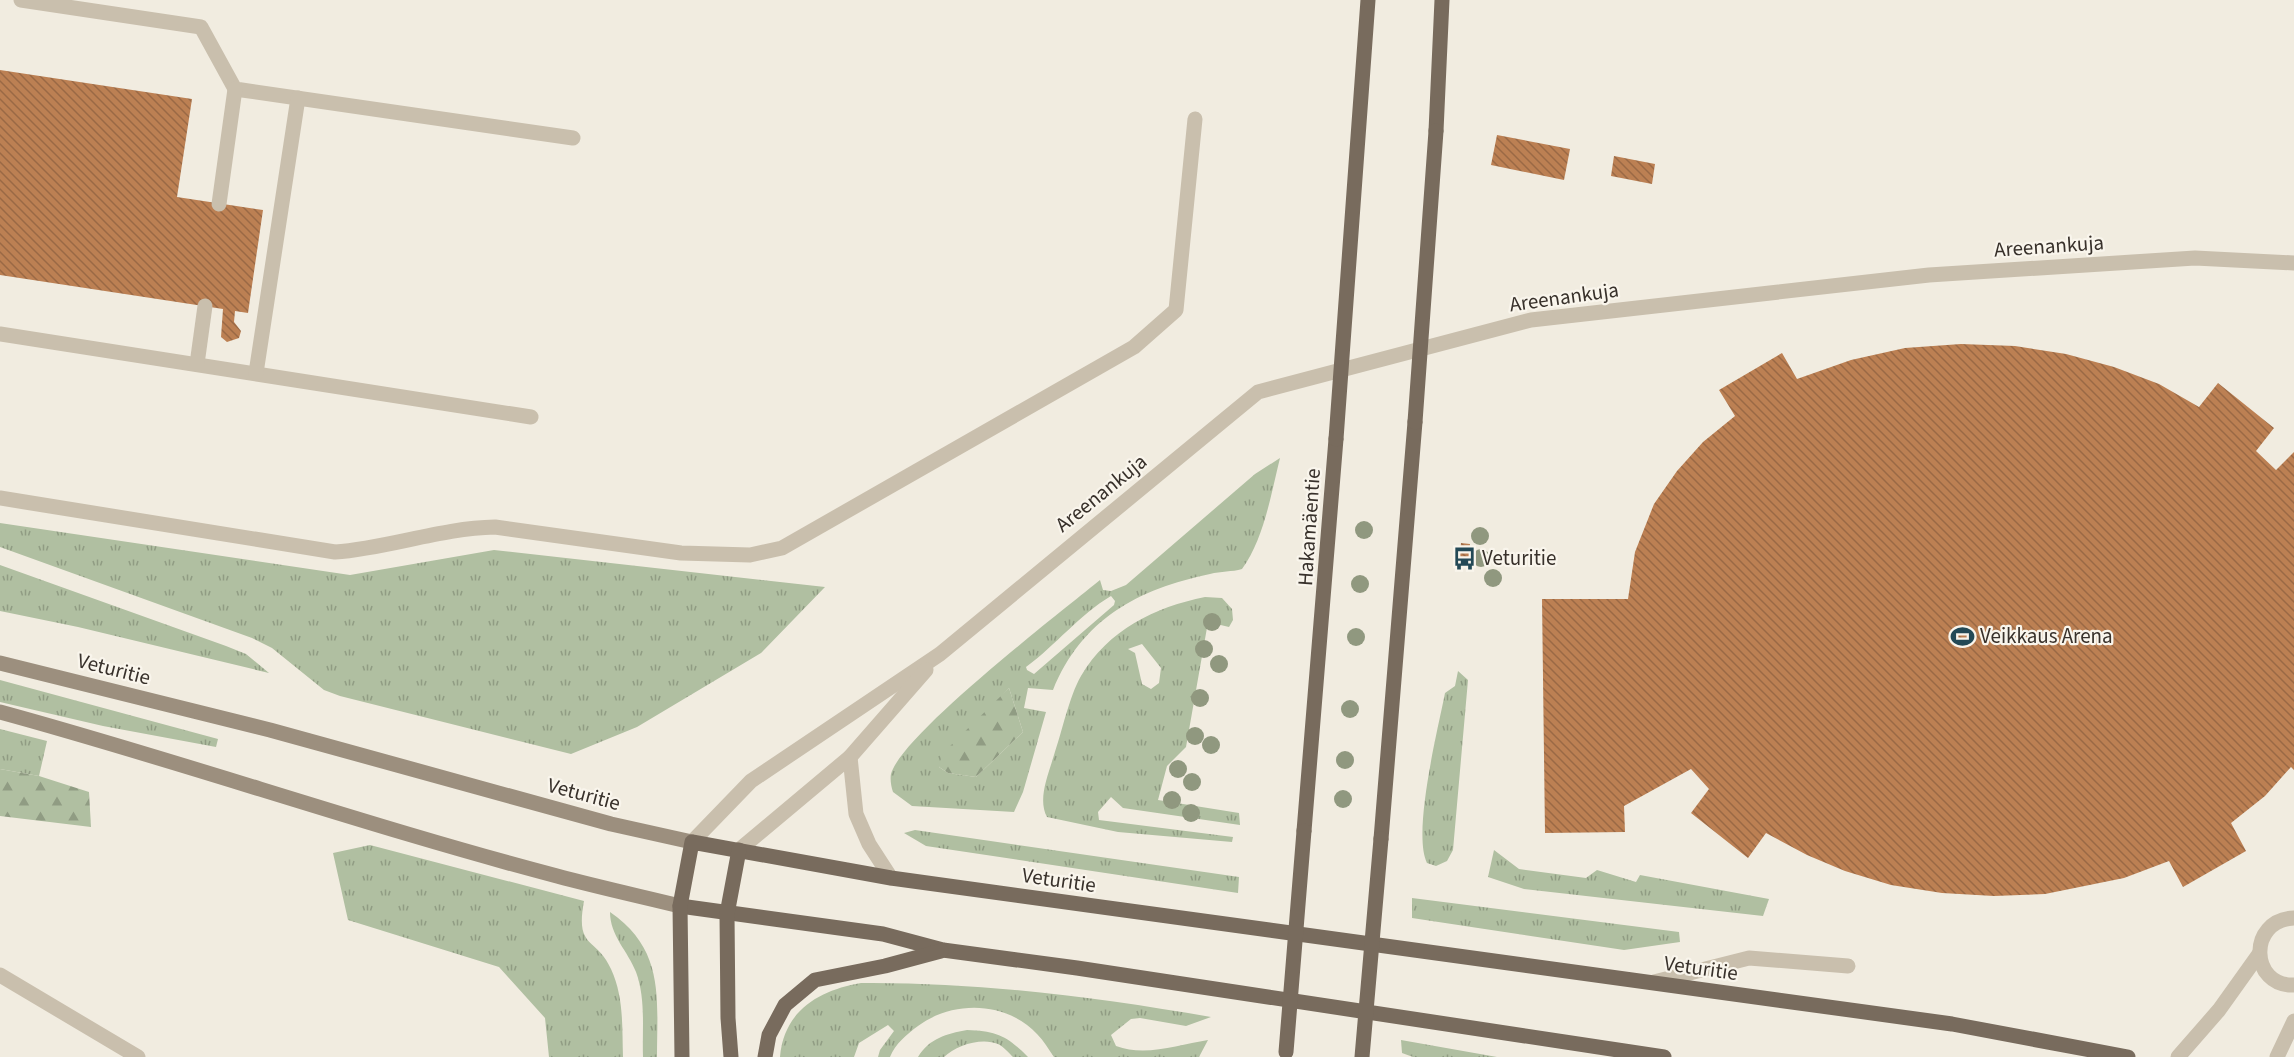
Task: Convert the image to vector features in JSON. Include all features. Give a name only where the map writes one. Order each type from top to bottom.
[{"type":"main road","name":"Hakamäentie","points":[[1286,1054],[1336,440],[1368,0]]},
{"type":"main road","points":[[1362,1057],[1415,422],[1436,131],[1442,0]]},
{"type":"main road","name":"Veturitie","points":[[0,663],[270,730],[611,824],[692,842],[891,878],[1952,1024],[2128,1057]]},
{"type":"main road","points":[[0,712],[116,743],[211,775],[547,873],[680,906],[883,934],[943,950],[1100,971],[1664,1057]]},
{"type":"main road","points":[[682,1057],[680,906],[692,842]]},
{"type":"main road","points":[[731,1057],[728,1018],[727,914],[739,850]]},
{"type":"main road","points":[[765,1057],[769,1035],[785,1005],[815,980],[885,966],[943,950]]},
{"type":"street","points":[[21,0],[201,27],[235,89],[219,204]]},
{"type":"street","points":[[235,89],[573,138]]},
{"type":"street","points":[[256,373],[298,98]]},
{"type":"street","points":[[0,498],[335,552],[368,549],[469,528],[495,527],[681,553],[750,555],[782,548],[1134,347],[1176,310],[1195,119]]},
{"type":"street","name":"Areenankuja","points":[[692,842],[751,781],[940,654],[1258,392],[1531,320],[1929,275],[2195,258],[2294,263]]},
{"type":"street","points":[[197,364],[205,306]]},
{"type":"street","points":[[0,334],[531,417]]},
{"type":"street","name":"Areenankuja","points":[[739,850],[850,757],[940,654]]},
{"type":"street","points":[[850,757],[856,814],[869,844],[891,878]]},
{"type":"street","points":[[2178,1057],[2219,1010],[2259,954],[2264,934],[2271,926],[2286,918],[2294,918]]},
{"type":"street","points":[[2259,954],[2268,974],[2277,981],[2294,985]]},
{"type":"street","points":[[1654,982],[1749,958],[1848,966]]},
{"type":"street","points":[[0,975],[138,1057]]},
{"type":"street","points":[[2277,1057],[2294,1021]]},
{"type":"green space","points":[[1280,458],[1261,530],[1250,557],[1242,569],[1184,580],[1136,599],[1115,611],[1096,626],[1065,665],[1053,690],[1028,688],[1024,708],[1046,712],[1023,792],[1014,812],[912,806],[893,792],[891,774],[902,755],[923,731],[985,674],[1100,580],[1103,590],[1111,591],[1126,585],[1255,474]],"holes":[[[1111,596],[1115,601],[1114,605],[1034,674],[1027,670],[1026,667],[1078,621]],[[1009,688],[1023,732],[976,777],[948,773],[939,767]]]},
{"type":"green space","points":[[0,523],[350,575],[494,550],[825,587],[761,653],[637,727],[571,754],[324,690],[272,648],[252,638],[0,547]]},
{"type":"green space","points":[[0,565],[246,654],[269,673],[78,627],[0,611]]},
{"type":"green space","points":[[1205,597],[1222,598],[1232,609],[1233,620],[1229,627],[1208,622],[1186,747],[1167,766],[1158,800],[1239,813],[1240,825],[1123,808],[1111,797],[1098,812],[1099,820],[1233,837],[1232,842],[1118,832],[1047,817],[1043,802],[1045,786],[1069,704],[1081,676],[1092,660],[1119,633],[1151,614],[1186,601]],"holes":[[[1142,644],[1161,668],[1159,683],[1151,689],[1142,684],[1135,653],[1128,649]]]},
{"type":"green space","points":[[1458,671],[1468,680],[1453,850],[1447,861],[1436,866],[1427,863],[1423,849],[1424,806],[1445,693],[1455,686]]},
{"type":"green space","points":[[0,680],[218,739],[216,747],[103,726],[0,702]]},
{"type":"green space","points":[[1009,688],[1023,732],[976,777],[948,773],[939,767],[942,754]]},
{"type":"green space","points":[[0,729],[47,741],[39,776],[0,769]]},
{"type":"green space","points":[[0,769],[39,776],[89,792],[91,827],[0,816]]},
{"type":"green space","points":[[915,830],[1239,877],[1238,893],[926,846],[904,833]]},
{"type":"green space","points":[[370,845],[584,901],[582,928],[588,941],[599,951],[611,969],[618,990],[622,1012],[623,1057],[549,1057],[545,1018],[499,967],[348,920],[333,853]]},
{"type":"green space","points":[[1494,850],[1519,869],[1586,878],[1597,870],[1636,882],[1640,875],[1769,899],[1763,916],[1524,889],[1488,877]]},
{"type":"green space","points":[[1412,898],[1679,932],[1680,942],[1624,950],[1412,918]]},
{"type":"green space","points":[[610,912],[641,942],[649,959],[657,995],[657,1057],[643,1057],[642,1003],[639,982],[633,964],[613,929]]},
{"type":"green space","points":[[861,983],[949,985],[1037,992],[1211,1017],[1186,1026],[1140,1018],[1131,1019],[1111,1035],[1116,1046],[1138,1050],[1173,1047],[1208,1040],[1199,1057],[1054,1057],[1037,1034],[1010,1015],[995,1010],[963,1008],[932,1018],[918,1026],[898,1044],[890,1057],[878,1057],[880,1050],[894,1031],[888,1025],[859,1043],[854,1057],[780,1057],[789,1027],[807,1005],[832,991]]},
{"type":"green space","points":[[967,1030],[1001,1036],[1028,1057],[1013,1057],[998,1044],[984,1041],[962,1046],[944,1057],[918,1057],[933,1041]]},
{"type":"green space","points":[[1401,1040],[1497,1057],[1413,1057],[1402,1053]]},
{"type":"building","points":[[0,70],[192,99],[177,197],[263,210],[248,313],[235,311],[234,322],[241,331],[239,338],[227,342],[221,337],[223,309],[0,275]]},
{"type":"building","points":[[1497,135],[1570,149],[1564,180],[1491,165]]},
{"type":"building","points":[[1614,156],[1655,164],[1652,184],[1611,176]]},
{"type":"building","name":"Veikkaus Arena","points":[[1961,344],[2015,346],[2066,354],[2114,367],[2159,384],[2199,407],[2218,383],[2274,428],[2256,451],[2276,470],[2294,452],[2294,770],[2291,767],[2265,796],[2231,823],[2246,851],[2183,887],[2169,861],[2124,878],[2045,894],[1994,896],[1942,893],[1891,885],[1845,871],[1807,855],[1766,833],[1748,858],[1691,813],[1709,789],[1691,769],[1624,806],[1625,832],[1545,833],[1542,599],[1628,599],[1635,552],[1654,504],[1677,471],[1703,442],[1735,416],[1719,390],[1782,353],[1797,379],[1851,360],[1905,348]]},
{"type":"building","points":[[1461,543],[1470,544],[1468,566],[1459,565]]},
{"type":"place","name":"Veturitie","points":[[1464,558]]},
{"type":"place","name":"Veikkaus Arena","points":[[1962,636]]}]
